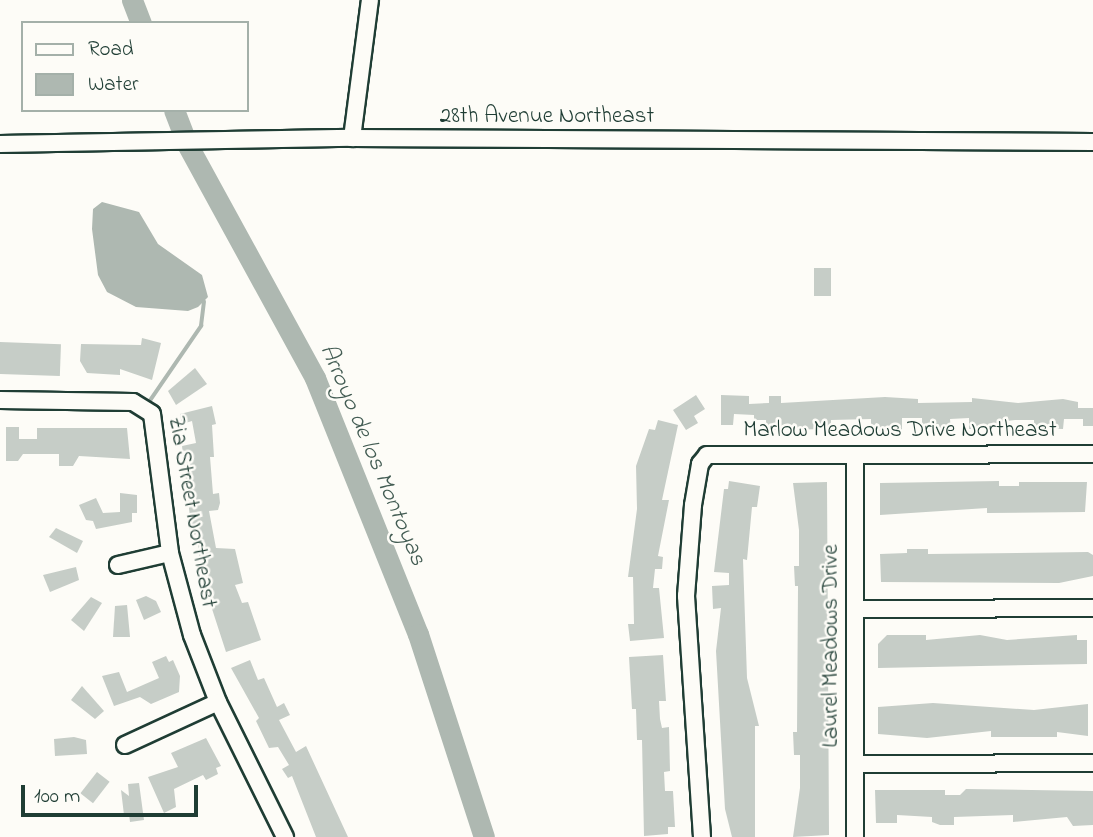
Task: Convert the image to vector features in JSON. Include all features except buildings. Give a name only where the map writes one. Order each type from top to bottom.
[{"type":"street","points":[[352,138],[370,0]]},
{"type":"street","name":"28th Avenue Northeast","points":[[0,144],[352,138],[1093,142]]},
{"type":"street","name":"Zia Street Northeast","points":[[0,400],[132,402],[148,408],[156,424],[170,553],[192,635],[218,702],[285,837]]},
{"type":"street","name":"Marlow Meadows Drive Northeast","points":[[702,837],[686,596],[693,505],[700,464],[707,455],[1093,454]]},
{"type":"street","name":"Laurel Meadows Drive","points":[[855,455],[855,837]]},
{"type":"street","points":[[118,565],[170,553]]},
{"type":"street","points":[[855,609],[1093,608]]},
{"type":"street","points":[[125,745],[218,702]]},
{"type":"street","points":[[855,764],[1093,763]]},
{"type":"water","points":[[102,202],[139,212],[158,244],[202,275],[208,297],[198,307],[188,311],[136,307],[107,292],[98,275],[92,229],[93,209]]},
{"type":"waterway","name":"Arroyo de los Montoyas","points":[[132,0],[140,21]]},
{"type":"waterway","name":"Arroyo de los Montoyas","points":[[175,112],[187,144],[315,378],[418,634],[484,837]]},
{"type":"waterway","points":[[147,405],[201,326],[204,302]]}]
